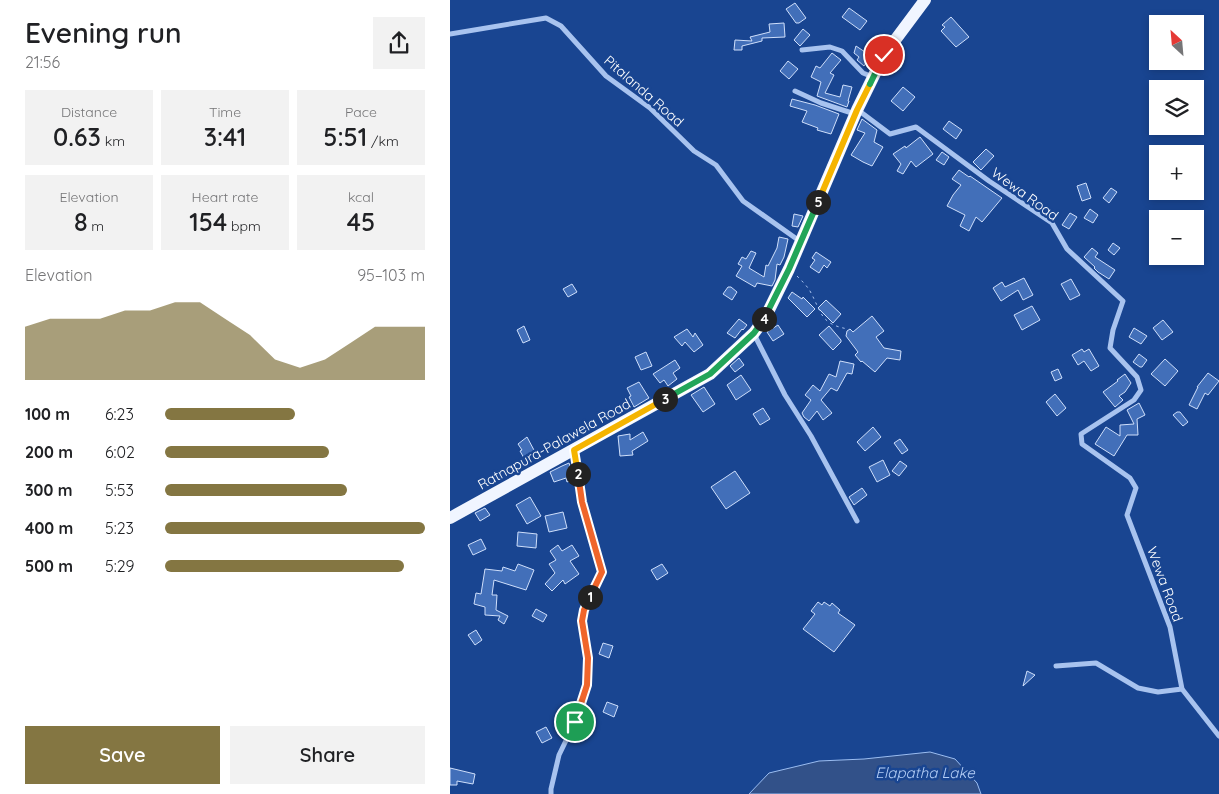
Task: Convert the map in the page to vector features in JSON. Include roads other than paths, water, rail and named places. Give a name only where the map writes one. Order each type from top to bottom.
[{"type":"main road","name":"Ratnapura-Palawela Road","points":[[450,518],[710,374],[754,333],[765,318],[789,269],[856,112],[884,55],[925,0]]},
{"type":"street","name":"Pitalanda Road","points":[[450,34],[546,18],[560,26],[606,76],[650,108],[694,151],[716,165],[743,201],[801,242]]},
{"type":"street","points":[[802,50],[830,47],[842,51],[863,73],[873,78]]},
{"type":"street","points":[[795,91],[821,103],[856,112]]},
{"type":"street","name":"Wewa Road","points":[[856,112],[890,134],[916,127],[989,182],[1052,223],[1067,249],[1123,301],[1113,330],[1110,348],[1137,377],[1141,390],[1134,400],[1081,434],[1082,444],[1130,478],[1136,488],[1127,515],[1170,627],[1182,689],[1219,736]]},
{"type":"street","points":[[754,333],[786,396],[811,436],[857,521]]},
{"type":"street","points":[[551,794],[559,755],[575,722],[587,685],[588,658],[582,621],[584,610],[602,572],[582,502],[574,450]]},
{"type":"street","points":[[1056,666],[1096,663],[1138,688],[1158,692],[1182,689]]},
{"type":"water","name":"Elapatha Lake","points":[[930,752],[955,759],[977,783],[981,794],[749,794],[769,773],[819,761],[864,759]]}]
